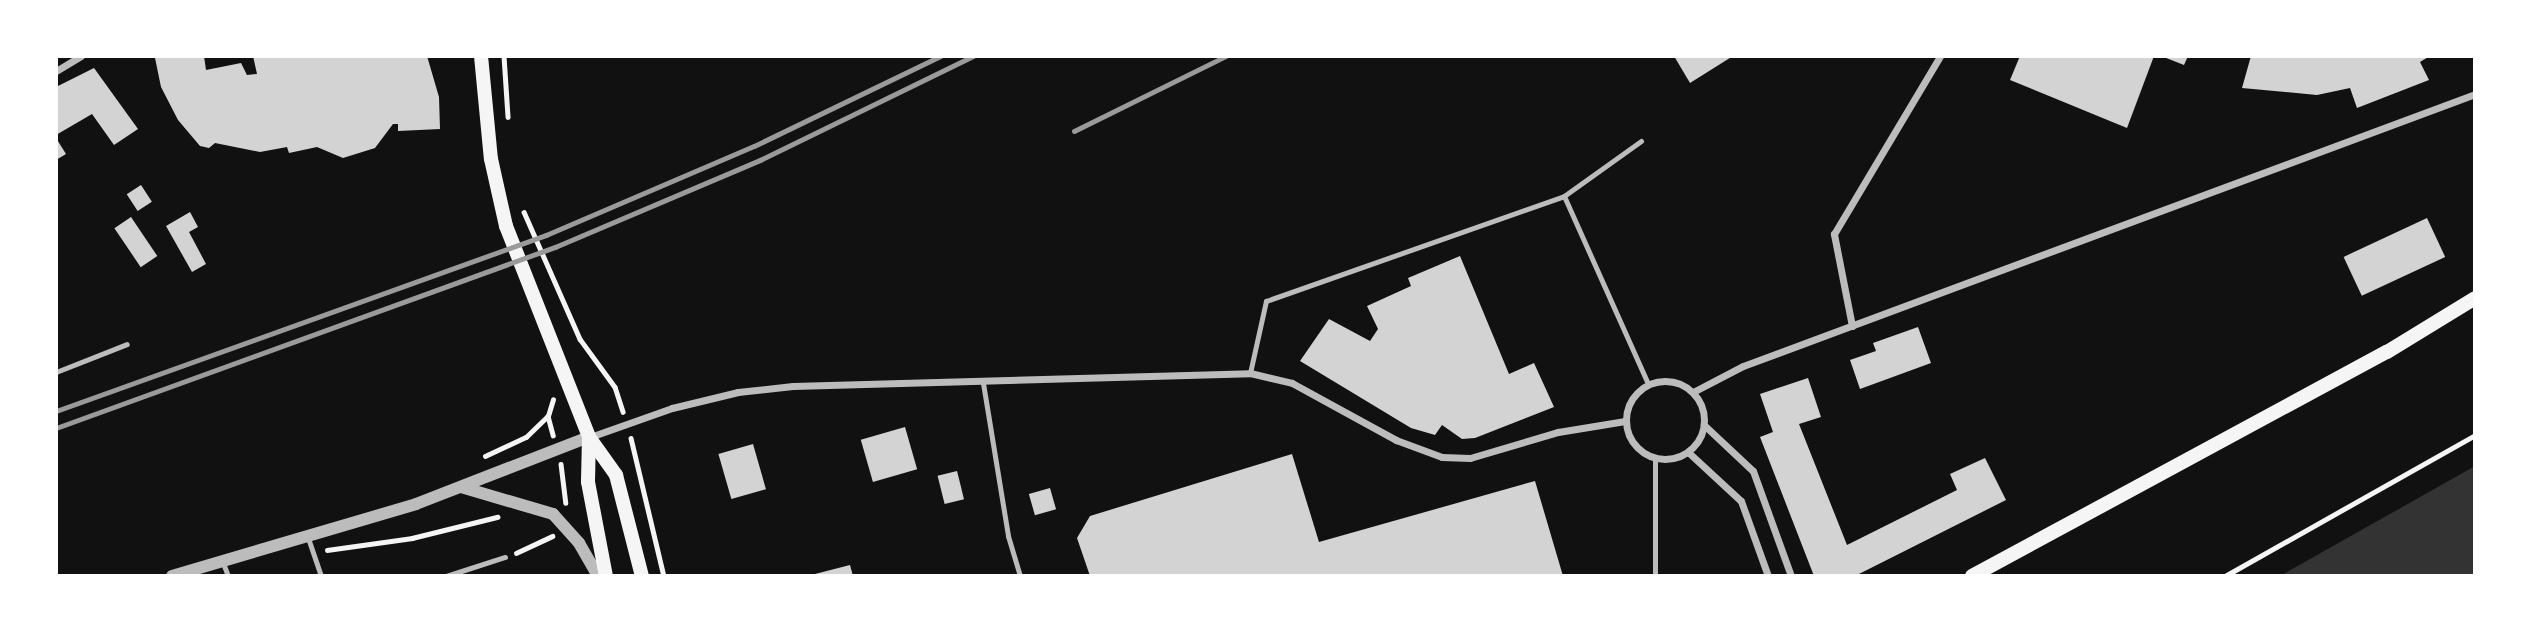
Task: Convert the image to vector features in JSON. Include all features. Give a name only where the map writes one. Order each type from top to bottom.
[{"type":"main road","points":[[481,56],[491,159],[506,226],[589,437],[616,475],[642,576]]},
{"type":"main road","points":[[1972,576],[2376,358],[2475,298]]},
{"type":"main road","points":[[589,437],[588,482],[606,576]]},
{"type":"street","points":[[56,71],[81,56]]},
{"type":"street","points":[[1852,326],[1834,234],[1940,56]]},
{"type":"street","points":[[1693,392],[1728,372],[2475,94]]},
{"type":"street","points":[[172,576],[461,487],[640,418],[738,392],[793,386],[983,383],[1250,373],[1292,383],[1396,440],[1442,457],[1470,458],[1558,432],[1625,421]]},
{"type":"street","points":[[1671,381],[1693,392],[1704,413],[1704,425],[1688,452],[1655,458],[1634,445],[1625,421],[1631,400],[1647,384],[1671,381]]},
{"type":"street","points":[[1704,425],[1753,471],[1791,576]]},
{"type":"street","points":[[1688,452],[1741,501],[1768,576]]},
{"type":"street","points":[[461,487],[553,514],[579,542],[598,576]]},
{"type":"lane","points":[[1250,373],[1266,301],[1564,196],[1641,141]]},
{"type":"lane","points":[[1564,196],[1647,384]]},
{"type":"lane","points":[[56,372],[127,344]]},
{"type":"lane","points":[[983,383],[1008,536],[1020,576]]},
{"type":"lane","points":[[1655,458],[1655,576]]},
{"type":"lane","points":[[307,535],[321,576]]},
{"type":"lane","points":[[446,576],[505,557]]},
{"type":"lane","points":[[223,561],[228,576]]},
{"type":"path","points":[[504,56],[508,121]]},
{"type":"path","points":[[520,201],[580,340],[615,387]]},
{"type":"path","points":[[461,487],[485,456],[526,437],[548,416],[552,392]]},
{"type":"path","points":[[2225,576],[2475,435]]},
{"type":"path","points":[[639,473],[664,576]]},
{"type":"path","points":[[313,552],[412,538],[510,515]]},
{"type":"path","points":[[505,557],[546,541],[554,534],[546,528]]},
{"type":"shaded area","points":[[2475,466],[2475,576],[2280,576]]},
{"type":"building","points":[[204,56],[206,70],[241,63],[247,75],[257,74],[253,56],[427,56],[439,97],[440,129],[398,131],[398,124],[393,124],[375,148],[343,158],[317,147],[289,153],[287,147],[260,152],[215,143],[209,148],[200,146],[178,120],[161,87],[155,58]]},
{"type":"building","points":[[1674,56],[1733,56],[1690,83]]},
{"type":"building","points":[[2020,56],[2154,56],[2127,128],[2010,80]]},
{"type":"building","points":[[2161,56],[2188,56],[2184,65]]},
{"type":"building","points":[[2251,56],[2430,56],[2420,62],[2429,80],[2357,108],[2350,88],[2317,95],[2242,88]]},
{"type":"building","points":[[94,68],[138,129],[114,145],[92,114],[56,135],[56,87]]},
{"type":"building","points":[[56,138],[66,154],[56,160]]},
{"type":"building","points":[[141,185],[152,202],[138,211],[127,194]]},
{"type":"building","points":[[190,212],[198,227],[189,232],[206,264],[192,272],[166,226]]},
{"type":"building","points":[[131,217],[157,256],[141,267],[114,228]]},
{"type":"building","points":[[2427,218],[2445,257],[2362,296],[2344,257]]},
{"type":"building","points":[[1460,256],[1509,374],[1534,363],[1554,407],[1475,438],[1462,439],[1442,425],[1435,435],[1411,428],[1300,361],[1329,319],[1370,341],[1378,329],[1367,306],[1411,286],[1408,278]]},
{"type":"building","points":[[1918,327],[1931,363],[1860,389],[1850,360],[1876,351],[1873,343]]},
{"type":"building","points":[[1808,378],[1821,417],[1799,424],[1847,545],[1957,490],[1950,474],[1985,458],[2006,500],[1855,576],[1814,576],[1760,437],[1773,432],[1760,394]]},
{"type":"building","points":[[905,427],[917,469],[873,482],[861,440]]},
{"type":"building","points":[[753,444],[766,489],[731,499],[718,454]]},
{"type":"building","points":[[1292,454],[1319,542],[1535,481],[1563,576],[1090,576],[1077,538],[1090,516]]},
{"type":"building","points":[[957,471],[964,499],[945,504],[938,476]]},
{"type":"building","points":[[1050,488],[1056,509],[1035,515],[1029,494]]},
{"type":"building","points":[[850,565],[853,576],[811,576],[811,575]]},
{"type":"railway","points":[[56,411],[546,235],[754,146],[940,56]]},
{"type":"railway","points":[[56,428],[555,247],[760,160],[973,56]]},
{"type":"railway","points":[[1074,131],[1226,56]]}]
